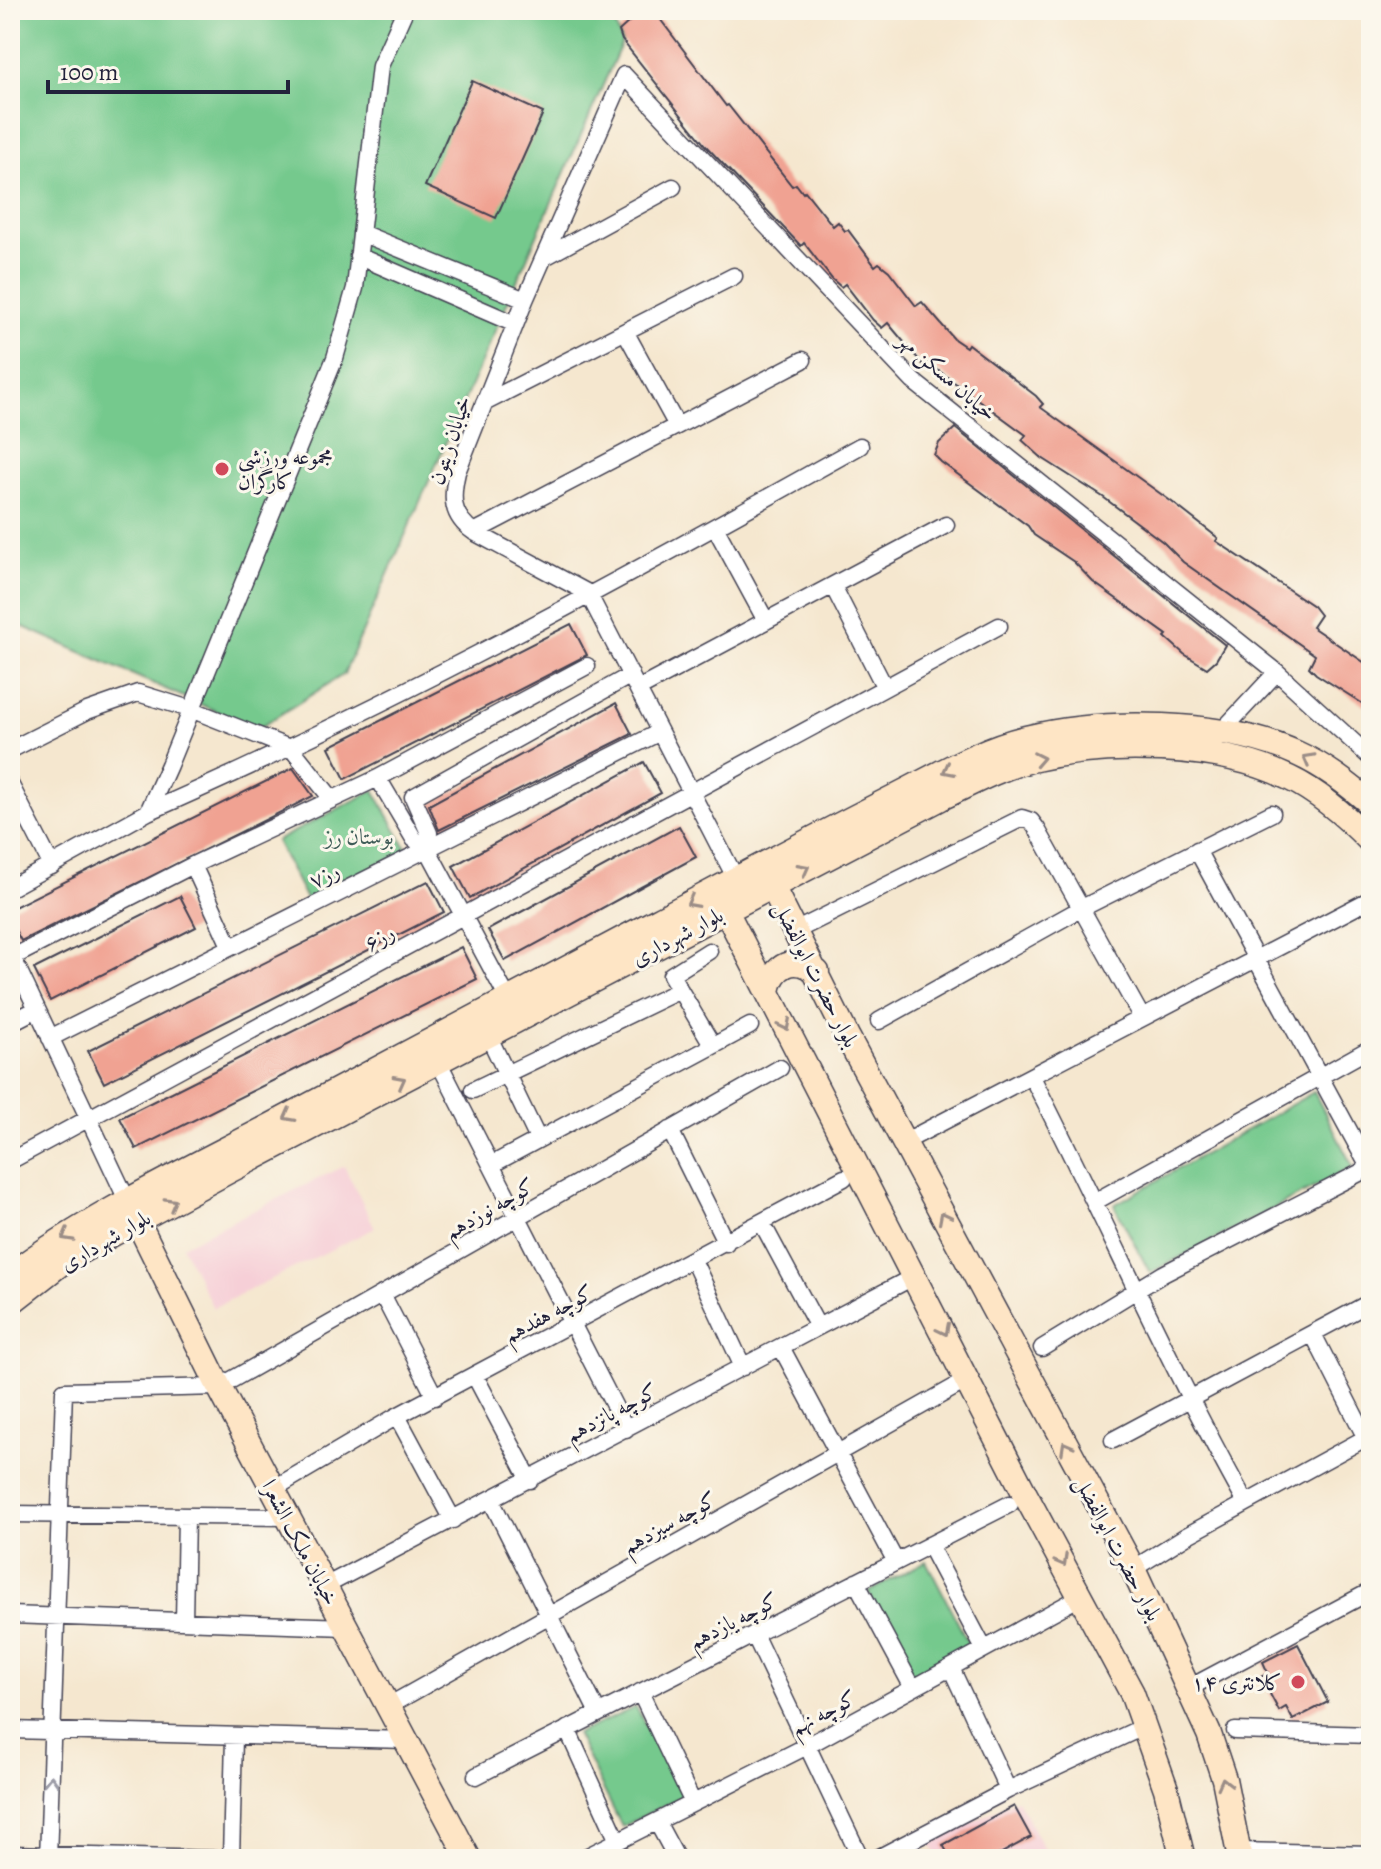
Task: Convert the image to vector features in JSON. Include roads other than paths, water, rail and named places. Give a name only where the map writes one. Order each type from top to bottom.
[{"type":"main road","name":"بلوار شهرداری","points":[[10,1303],[133,1212],[508,999],[980,754],[1025,738],[1080,729],[1138,727],[1220,733],[1294,752],[1341,778],[1371,804]]},
{"type":"main road","name":"بلوار شهرداری","points":[[10,1275],[55,1242],[133,1212],[438,1061],[992,774],[1030,760],[1084,752],[1139,749],[1198,753],[1243,762],[1289,778],[1328,803],[1371,842]]},
{"type":"main road","name":"بلوار حضرت ابوالفضل","points":[[736,879],[772,886],[904,1142],[1133,1569],[1189,1688],[1224,1779],[1240,1855]]},
{"type":"main road","points":[[736,879],[726,911],[969,1379],[1026,1496],[1082,1596],[1145,1726],[1166,1789],[1183,1859]]},
{"type":"main road","points":[[768,991],[773,974],[785,964],[801,962],[817,972]]},
{"type":"main road","name":"خیابان ملک الشعرا","points":[[133,1212],[219,1387],[469,1859]]},
{"type":"street","points":[[148,812],[193,710],[335,358],[355,288],[380,66],[405,10]]},
{"type":"street","name":"خیابان زیتون","points":[[588,593],[461,523],[451,498],[457,472],[515,324],[624,75]]},
{"type":"street","name":"خیابان مسکن مهر","points":[[624,75],[913,381],[1277,672],[1371,758]]},
{"type":"street","points":[[545,257],[673,187]]},
{"type":"street","points":[[361,233],[525,300]]},
{"type":"street","points":[[358,256],[515,324]]},
{"type":"street","points":[[484,403],[734,276]]},
{"type":"street","points":[[626,333],[676,424]]},
{"type":"street","points":[[474,532],[803,360]]},
{"type":"street","points":[[10,888],[148,812],[292,749],[715,527],[860,446]]},
{"type":"street","points":[[427,848],[429,833],[413,797],[634,682],[766,621],[946,525]]},
{"type":"street","points":[[715,527],[766,621]]},
{"type":"street","points":[[833,586],[884,686]]},
{"type":"street","points":[[588,593],[736,879]]},
{"type":"street","name":"رز۶","points":[[10,1161],[89,1122],[461,916],[999,626]]},
{"type":"street","points":[[133,1212],[11,955],[378,778],[587,666]]},
{"type":"street","points":[[1220,733],[1277,672]]},
{"type":"street","points":[[10,750],[87,711],[138,693],[193,710],[292,749],[332,799]]},
{"type":"street","name":"رز۷","points":[[50,1038],[660,732]]},
{"type":"street","points":[[378,778],[414,839],[427,848],[508,999]]},
{"type":"street","points":[[10,784],[52,866]]},
{"type":"street","points":[[879,1021],[1082,908],[1272,813]]},
{"type":"street","points":[[795,931],[1022,818],[1031,821],[1037,829],[1141,1016]]},
{"type":"street","points":[[1042,1348],[1137,1290],[1370,1169],[1197,850]]},
{"type":"street","points":[[193,865],[230,946]]},
{"type":"street","points":[[904,1142],[1371,899]]},
{"type":"street","points":[[709,951],[671,975],[713,1046]]},
{"type":"street","points":[[473,1090],[680,990]]},
{"type":"street","points":[[10,1023],[37,1009]]},
{"type":"street","points":[[491,1165],[750,1026]]},
{"type":"street","points":[[488,1035],[538,1139]]},
{"type":"street","points":[[1096,1201],[1319,1074],[1371,1048]]},
{"type":"street","points":[[438,1061],[626,1429]]},
{"type":"street","name":"کوچه نوزدهم","points":[[219,1387],[780,1068]]},
{"type":"street","points":[[1032,1077],[1096,1201],[1188,1399],[1246,1503]]},
{"type":"street","points":[[670,1130],[726,1243]]},
{"type":"street","name":"کوچه هفدهم","points":[[273,1489],[397,1416],[844,1178]]},
{"type":"street","points":[[762,1223],[818,1327]]},
{"type":"street","points":[[693,1260],[743,1367]]},
{"type":"street","name":"کوچه پانزدهم","points":[[325,1586],[915,1276]]},
{"type":"street","points":[[382,1294],[435,1397]]},
{"type":"street","points":[[1113,1440],[1371,1302]]},
{"type":"street","points":[[1133,1569],[1246,1503],[1369,1440],[1313,1334]]},
{"type":"street","points":[[781,1347],[896,1562]]},
{"type":"street","points":[[475,1376],[530,1480]]},
{"type":"street","name":"کوچه سیزدهم","points":[[390,1705],[969,1379]]},
{"type":"street","points":[[48,1857],[64,1391],[219,1387]]},
{"type":"street","points":[[397,1416],[453,1520]]},
{"type":"street","points":[[491,1500],[598,1713]]},
{"type":"street","name":"کوچه یازدهم","points":[[476,1776],[1010,1504]]},
{"type":"street","points":[[10,1514],[288,1517]]},
{"type":"street","points":[[184,1621],[186,1516]]},
{"type":"street","points":[[929,1545],[984,1649]]},
{"type":"street","points":[[856,1582],[913,1688]]},
{"type":"street","points":[[1189,1688],[1371,1591]]},
{"type":"street","name":"کوچه نهم","points":[[582,1859],[807,1746],[1082,1596]]},
{"type":"street","points":[[10,1615],[346,1627]]},
{"type":"street","points":[[754,1634],[861,1859]]},
{"type":"street","points":[[951,1668],[1008,1790]]},
{"type":"street","points":[[640,1692],[693,1803]]},
{"type":"street","points":[[876,1859],[1008,1790],[1145,1726]]},
{"type":"street","points":[[567,1729],[618,1841]]},
{"type":"street","points":[[10,1730],[408,1740]]},
{"type":"street","points":[[1235,1731],[1371,1735]]},
{"type":"street","points":[[231,1859],[234,1737]]},
{"type":"street","points":[[657,1822],[677,1859]]},
{"type":"street","points":[[10,1854],[215,1859]]},
{"type":"street","points":[[1240,1855],[1371,1854]]},
{"type":"place","name":"مجموعه ورزشی کارگران","points":[[222,469]]},
{"type":"place","name":"کلانتری ۱۴","points":[[1298,1682]]},
{"type":"park label","name":"بوستان رز","points":[[359,836]]}]
